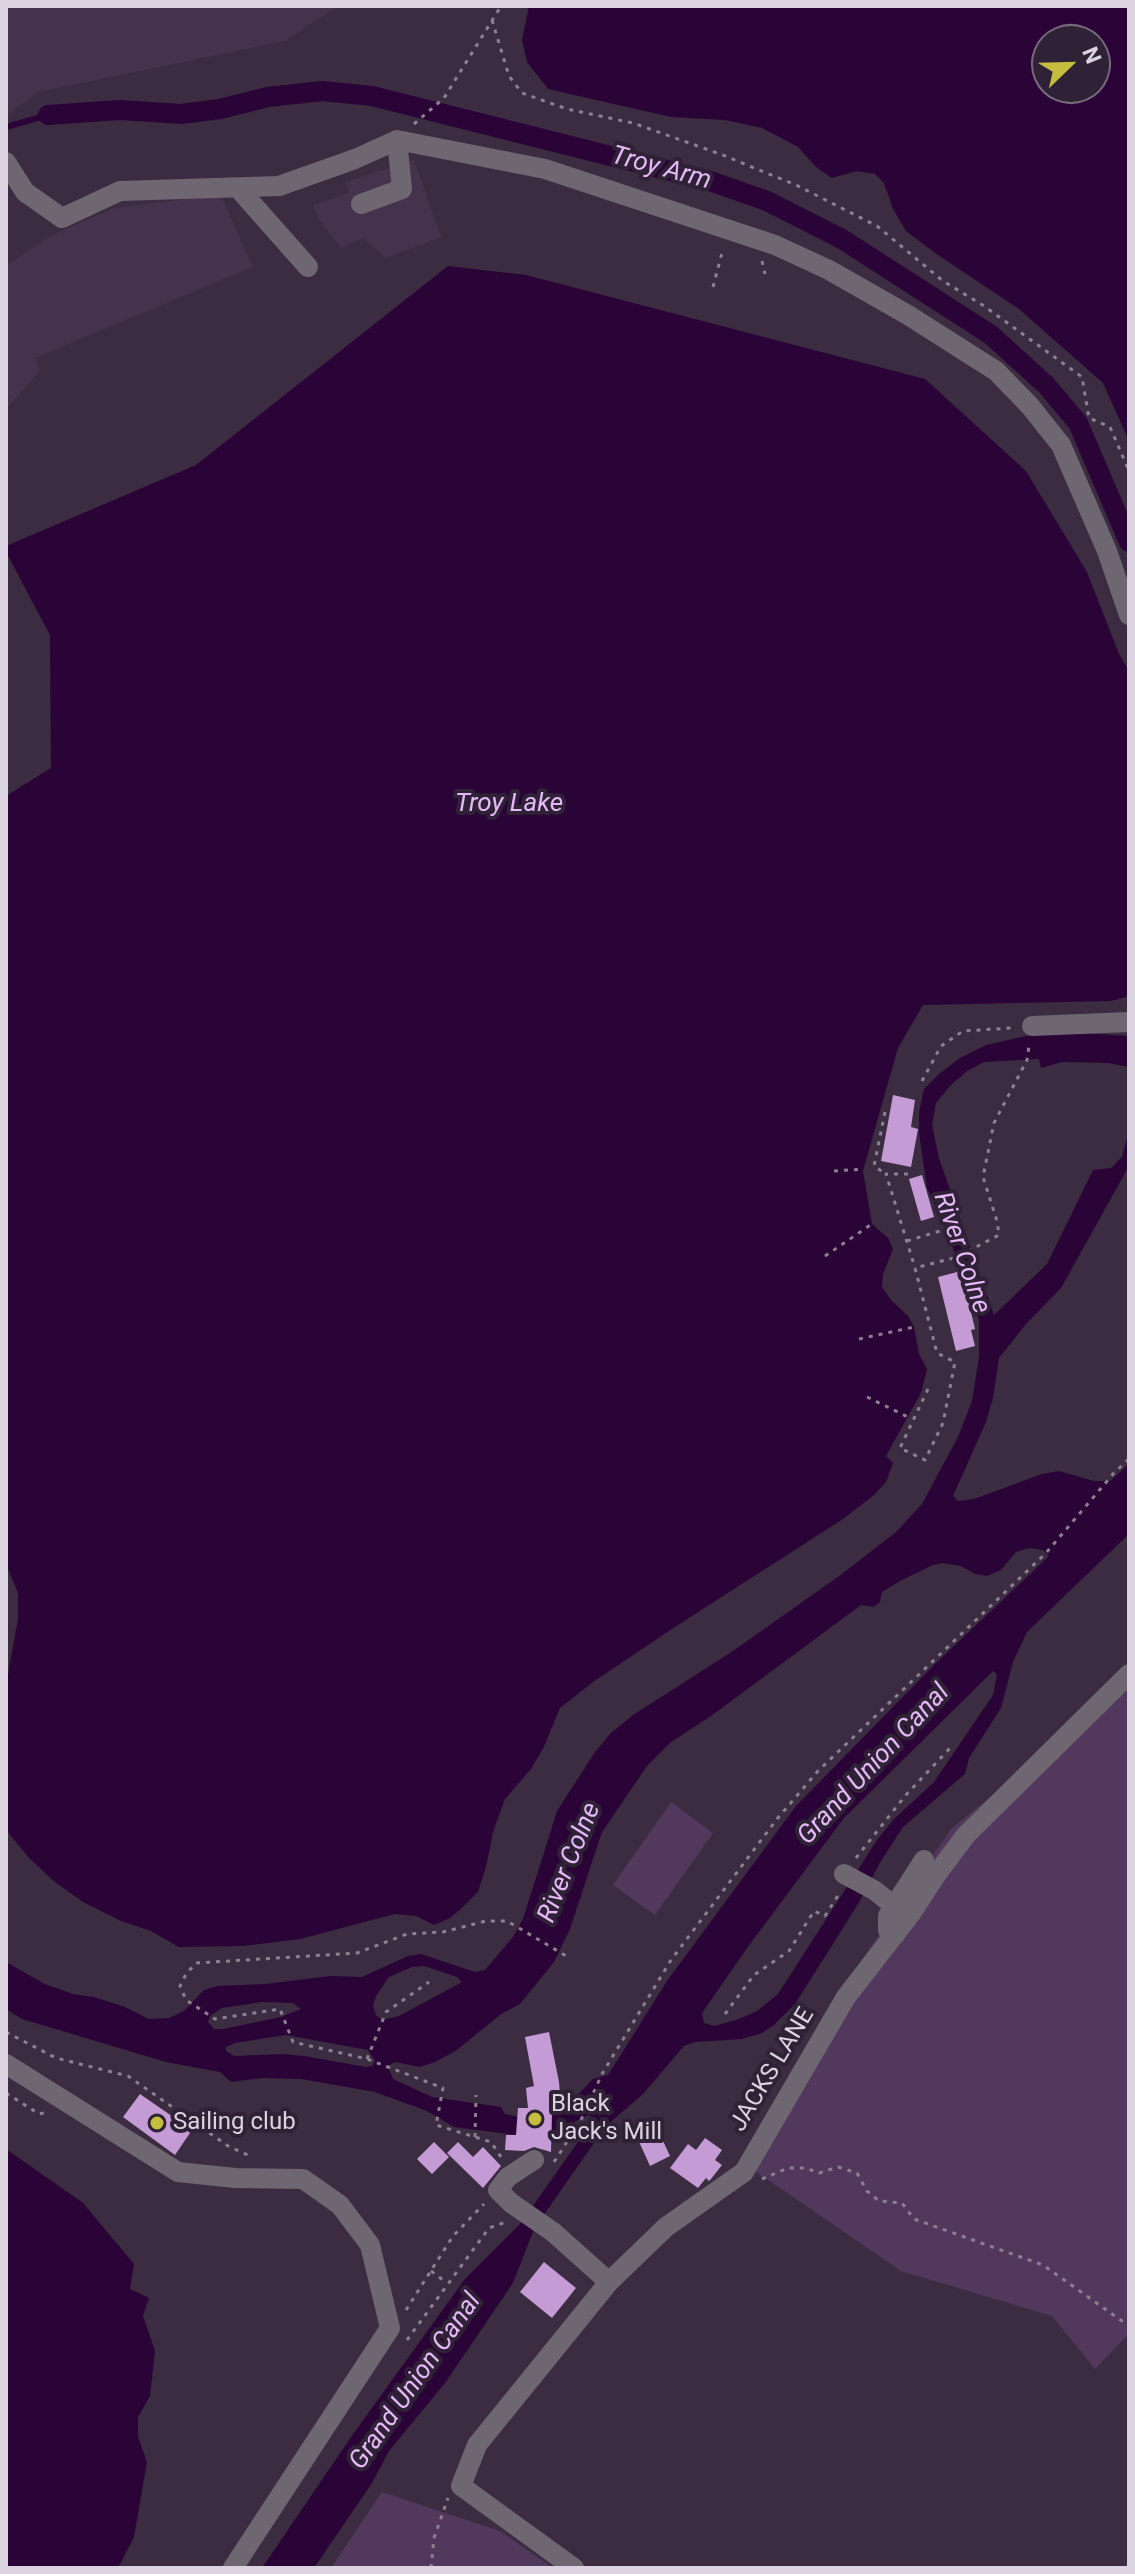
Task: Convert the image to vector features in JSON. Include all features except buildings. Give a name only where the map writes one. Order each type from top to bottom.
[{"type":"street","points":[[361,204],[402,189],[397,140]]},
{"type":"street","points":[[6,162],[25,192],[62,218],[120,191],[279,186],[355,159],[397,140],[545,169],[775,245],[829,270],[908,315],[996,371],[1030,406],[1061,445],[1107,551],[1129,615]]},
{"type":"street","points":[[238,188],[308,267]]},
{"type":"street","points":[[1032,1030],[1129,1022]]},
{"type":"street","name":"JACKS LANE","points":[[461,2486],[477,2445],[609,2282],[666,2227],[744,2172],[846,1997],[895,1935],[966,1835],[1129,1674]]},
{"type":"street","points":[[895,1935],[888,1930],[888,1916],[924,1860]]},
{"type":"street","points":[[849,1877],[874,1890],[893,1905]]},
{"type":"street","points":[[6,2064],[178,2172],[235,2178],[303,2179],[340,2205],[370,2245],[390,2328],[233,2568]]},
{"type":"street","points":[[542,2163],[512,2174],[505,2197],[553,2232],[609,2282]]},
{"type":"street","points":[[461,2486],[574,2568]]},
{"type":"path","points":[[417,121],[444,98],[501,6]]},
{"type":"path","points":[[492,20],[509,76],[522,93],[567,109],[633,123],[720,154],[796,185],[877,226],[943,281],[984,306],[1082,377],[1089,418],[1110,427],[1129,471]]},
{"type":"path","points":[[713,287],[729,230]]},
{"type":"path","points":[[915,1268],[957,1257],[999,1235],[983,1177],[994,1123],[1027,1060],[1032,1030],[963,1031],[941,1046],[922,1081]]},
{"type":"path","points":[[885,1112],[874,1166],[886,1174],[908,1174]]},
{"type":"path","points":[[834,1171],[864,1169]]},
{"type":"path","points":[[886,1174],[937,1353],[955,1362],[943,1423],[925,1460],[900,1448],[928,1389]]},
{"type":"path","points":[[825,1256],[872,1224]]},
{"type":"path","points":[[907,1241],[943,1230]]},
{"type":"path","points":[[859,1339],[914,1327]]},
{"type":"path","points":[[867,1397],[908,1417]]},
{"type":"path","points":[[542,2163],[581,2120],[602,2074],[671,1960],[777,1819],[818,1771],[1046,1553],[1129,1459]]},
{"type":"path","points":[[725,2014],[754,1975],[789,1951],[814,1911],[825,1916],[905,1796],[951,1747]]},
{"type":"path","points":[[512,2174],[491,2142],[475,2134],[436,2125],[443,2088],[368,2058],[293,2042],[280,2009],[215,2019],[186,2000],[180,1986],[196,1963],[357,1953],[407,1934],[443,1932],[486,1921],[507,1921],[568,1957]]},
{"type":"path","points":[[368,2058],[386,2012],[429,1982]]},
{"type":"path","points":[[6,2032],[56,2058],[128,2076],[228,2146],[253,2157]]},
{"type":"path","points":[[475,2134],[476,2098]]},
{"type":"path","points":[[744,2172],[764,2179],[788,2168],[806,2168],[819,2173],[838,2167],[857,2173],[867,2191],[879,2201],[902,2203],[914,2219],[1043,2265],[1129,2326]]},
{"type":"path","points":[[390,2328],[407,2309],[453,2236],[505,2197]]},
{"type":"path","points":[[403,2347],[489,2228]]},
{"type":"path","points":[[431,2271],[448,2284]]},
{"type":"path","points":[[431,2568],[434,2538],[449,2496],[461,2486]]},
{"type":"shaded area","points":[[6,6],[338,6],[285,41],[38,92],[6,116]]},
{"type":"shaded area","points":[[414,160],[441,237],[386,258],[363,238],[341,248],[319,220],[313,205],[349,193],[345,182]]},
{"type":"shaded area","points":[[221,195],[253,267],[35,358],[40,370],[6,410],[6,266],[50,236],[114,208]]},
{"type":"shaded area","points":[[1129,1678],[1129,2334],[1095,2369],[1052,2316],[901,2271],[742,2162],[840,1992],[951,1829],[1075,1728]]},
{"type":"shaded area","points":[[671,1802],[713,1833],[655,1915],[613,1885]]},
{"type":"shaded area","points":[[382,2492],[500,2531],[553,2568],[331,2568]]},
{"type":"water","points":[[529,6],[1129,6],[1129,441],[1103,383],[1019,309],[906,231],[893,209],[884,183],[875,174],[857,171],[832,178],[816,167],[798,147],[762,128],[725,120],[671,117],[548,89],[527,62],[522,40]]},
{"type":"water","name":"Troy Lake","points":[[448,266],[526,275],[925,379],[1026,471],[1087,572],[1119,654],[1129,671],[1129,996],[1111,1001],[923,1005],[898,1048],[863,1171],[872,1224],[888,1238],[893,1249],[883,1274],[882,1287],[908,1316],[914,1327],[919,1354],[927,1369],[921,1393],[886,1456],[893,1463],[886,1482],[843,1519],[678,1625],[560,1708],[531,1769],[505,1799],[478,1892],[450,1918],[434,1925],[416,1916],[395,1914],[300,1939],[244,1946],[179,1947],[151,1931],[121,1921],[83,1902],[30,1859],[6,1830],[6,1685],[18,1619],[18,1593],[6,1564],[6,796],[51,768],[50,635],[6,552],[6,546],[196,465]]},
{"type":"water","points":[[1048,1031],[1129,1036],[1129,1067],[1108,1063],[1062,1062],[1041,1068],[1039,1059],[984,1062],[967,1071],[936,1103],[932,1125],[939,1158],[994,1315],[1047,1264],[1093,1170],[1111,1168],[1122,1157],[1129,1130],[1129,1166],[1061,1288],[999,1358],[986,1422],[953,1496],[958,1501],[974,1499],[1042,1474],[1059,1471],[1094,1481],[1110,1481],[1129,1464],[1129,1534],[1027,1632],[1013,1662],[1001,1708],[969,1758],[965,1774],[903,1827],[795,2004],[762,2033],[742,2039],[695,2042],[684,2046],[643,2094],[605,2127],[534,2229],[513,2283],[445,2383],[389,2451],[372,2483],[314,2568],[262,2568],[351,2437],[465,2279],[521,2223],[594,2119],[589,2115],[552,2132],[552,2114],[563,2110],[593,2079],[608,2075],[667,1981],[796,1806],[934,1665],[1049,1556],[1043,1550],[1029,1548],[1016,1552],[1001,1570],[987,1576],[942,1563],[900,1581],[882,1592],[880,1602],[873,1607],[861,1605],[671,1742],[647,1766],[602,1832],[570,1929],[554,1962],[520,2004],[501,2014],[457,2050],[435,2062],[420,2067],[395,2062],[388,2066],[393,2079],[432,2097],[501,2107],[505,2114],[518,2117],[517,2135],[454,2127],[427,2111],[375,2092],[301,2079],[262,2078],[231,2082],[220,2072],[166,2062],[22,2019],[6,2009],[6,1962],[45,1984],[125,2007],[149,2019],[169,2018],[184,2011],[204,1990],[217,1986],[330,1976],[362,1977],[408,1956],[421,1954],[475,1972],[485,1970],[513,1937],[523,1919],[557,1811],[611,1733],[842,1574],[896,1532],[922,1504],[958,1437],[972,1401],[979,1357],[979,1320],[948,1234],[927,1188],[919,1112],[924,1089],[939,1074],[960,1058],[986,1045]],"holes":[[[993,1671],[997,1675],[993,1695],[934,1782],[894,1819],[877,1840],[778,1994],[757,2011],[736,2020],[714,2026],[704,2023],[702,2013],[844,1818]],[[424,1966],[457,1977],[462,1982],[399,2016],[382,2020],[373,2006],[376,1996],[389,1977],[412,1967]],[[262,2002],[293,2003],[301,2009],[281,2017],[214,2029],[208,2022],[210,2016],[222,2008]],[[286,2035],[368,2050],[375,2061],[372,2066],[366,2067],[282,2054],[234,2056],[226,2051],[226,2047]]]},
{"type":"water","points":[[6,2149],[83,2203],[134,2264],[130,2289],[149,2298],[143,2316],[155,2351],[150,2396],[138,2417],[138,2437],[147,2462],[134,2537],[118,2568],[6,2568]]},
{"type":"waterway","name":"Troy Arm","points":[[48,115],[120,110],[181,114],[220,109],[268,97],[322,91],[372,96],[710,181],[767,201],[842,239],[991,335],[1046,385],[1078,423],[1129,542]]},
{"type":"waterway","points":[[6,127],[48,115]]},
{"type":"place","name":"Black Jack's Mill","points":[[535,2119]]},
{"type":"place","name":"Sailing club","points":[[157,2123]]},
{"type":"water label","name":"River Colne","points":[[961,1253]]},
{"type":"water label","name":"Grand Union Canal","points":[[874,1765]]},
{"type":"water label","name":"River Colne","points":[[570,1863]]},
{"type":"water label","name":"Grand Union Canal","points":[[416,2382]]}]
